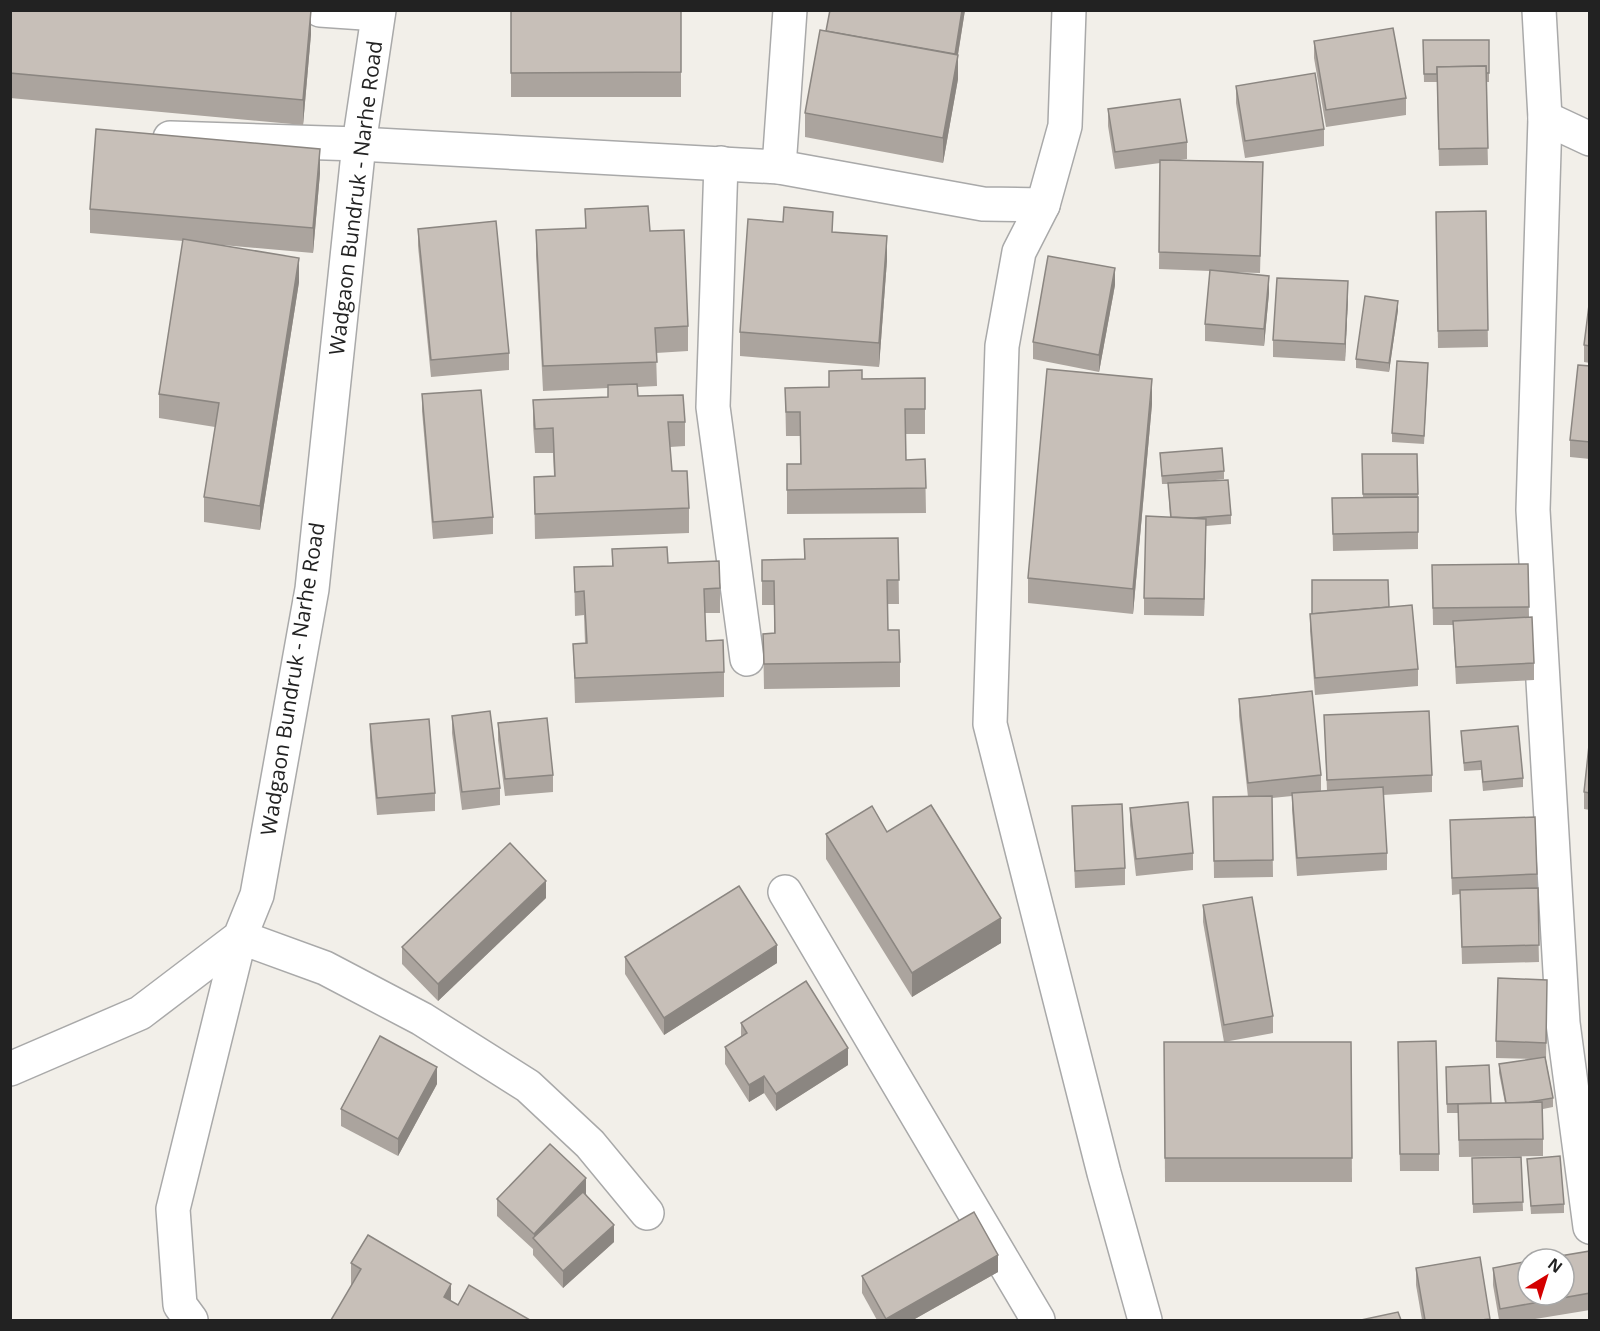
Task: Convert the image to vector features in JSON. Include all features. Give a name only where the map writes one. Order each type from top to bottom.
[{"type":"street","points":[[320,10],[378,12]]},
{"type":"street","points":[[779,167],[790,10]]},
{"type":"street","points":[[1069,10],[1065,126],[1043,205],[1019,252],[1002,346],[990,724],[1104,1173],[1145,1320]]},
{"type":"street","points":[[1539,10],[1545,118],[1533,510],[1563,1023],[1590,1227]]},
{"type":"street","name":"Wadgaon Bundruk - Narhe Road","points":[[191,1320],[180,1305],[172,1209],[240,937],[257,895],[312,589],[359,144],[378,12]]},
{"type":"street","points":[[1545,118],[1590,139]]},
{"type":"street","points":[[145,137],[359,144],[779,167],[983,204],[1043,205]]},
{"type":"street","points":[[720,163],[713,407],[747,659]]},
{"type":"street","points":[[785,892],[1038,1320]]},
{"type":"street","points":[[10,1069],[140,1013],[240,937],[325,968],[422,1019],[528,1086],[590,1144],[647,1213]]},
{"type":"building","points":[[10,10],[311,10],[303,100],[10,73]]},
{"type":"building","points":[[511,10],[681,10],[681,72],[511,73]]},
{"type":"building","points":[[830,10],[962,10],[955,54],[826,31]]},
{"type":"building","points":[[1393,28],[1406,98],[1326,110],[1314,41]]},
{"type":"building","points":[[820,30],[958,55],[943,138],[805,113]]},
{"type":"building","points":[[1423,40],[1489,40],[1489,73],[1486,73],[1486,66],[1437,67],[1437,74],[1424,74]]},
{"type":"building","points":[[1486,66],[1488,148],[1439,149],[1437,67]]},
{"type":"building","points":[[1315,73],[1324,129],[1245,141],[1236,86]]},
{"type":"building","points":[[1180,99],[1187,142],[1115,152],[1108,109]]},
{"type":"building","points":[[96,129],[320,149],[313,228],[90,209]]},
{"type":"building","points":[[1160,160],[1263,162],[1260,256],[1159,252]]},
{"type":"building","points":[[648,206],[650,231],[684,230],[688,326],[655,328],[657,362],[543,366],[536,230],[586,228],[585,209]]},
{"type":"building","points":[[784,207],[833,212],[832,232],[887,236],[879,343],[740,332],[748,219],[783,222]]},
{"type":"building","points":[[1486,211],[1488,330],[1438,331],[1436,212]]},
{"type":"building","points":[[496,221],[509,353],[431,360],[418,229]]},
{"type":"building","points":[[183,239],[299,258],[260,506],[204,497],[219,403],[159,394]]},
{"type":"building","points":[[1048,256],[1115,268],[1099,355],[1033,342]]},
{"type":"building","points":[[1210,270],[1269,276],[1264,329],[1205,324]]},
{"type":"building","points":[[1277,278],[1348,281],[1345,344],[1273,340]]},
{"type":"building","points":[[1365,296],[1398,301],[1389,363],[1356,359]]},
{"type":"building","points":[[1590,297],[1590,346],[1584,345]]},
{"type":"building","points":[[1397,361],[1428,363],[1424,436],[1392,433]]},
{"type":"building","points":[[1578,365],[1590,366],[1590,442],[1570,440]]},
{"type":"building","points":[[1047,369],[1152,379],[1133,589],[1028,578]]},
{"type":"building","points":[[862,370],[862,379],[925,378],[925,409],[905,409],[906,460],[925,459],[926,488],[787,490],[787,464],[801,464],[800,412],[786,412],[785,388],[829,387],[829,371]]},
{"type":"building","points":[[637,384],[638,396],[683,395],[685,422],[668,422],[672,471],[687,471],[689,508],[535,514],[534,477],[555,476],[553,428],[535,429],[533,400],[608,397],[608,385]]},
{"type":"building","points":[[481,390],[493,517],[433,522],[422,394]]},
{"type":"building","points":[[1222,448],[1224,471],[1162,476],[1160,453]]},
{"type":"building","points":[[1362,454],[1417,454],[1418,494],[1363,494]]},
{"type":"building","points":[[1228,480],[1231,515],[1171,517],[1168,483]]},
{"type":"building","points":[[1418,497],[1418,532],[1333,534],[1332,498]]},
{"type":"building","points":[[1146,516],[1206,519],[1204,599],[1144,598]]},
{"type":"building","points":[[898,538],[899,580],[887,580],[888,630],[899,630],[900,662],[764,664],[763,634],[775,633],[774,581],[762,581],[762,560],[805,559],[804,539]]},
{"type":"building","points":[[667,547],[668,563],[719,561],[720,588],[704,589],[706,641],[723,640],[724,672],[575,678],[573,644],[587,643],[584,591],[575,592],[574,567],[613,566],[612,549]]},
{"type":"building","points":[[1528,564],[1529,607],[1433,608],[1432,565]]},
{"type":"building","points":[[1312,580],[1388,580],[1389,607],[1312,614]]},
{"type":"building","points":[[1412,605],[1418,669],[1315,678],[1310,614]]},
{"type":"building","points":[[1532,617],[1534,663],[1456,667],[1453,621]]},
{"type":"building","points":[[1312,691],[1321,775],[1248,783],[1239,699]]},
{"type":"building","points":[[490,711],[500,788],[462,792],[452,716]]},
{"type":"building","points":[[1429,711],[1432,775],[1327,780],[1324,715]]},
{"type":"building","points":[[547,718],[553,775],[505,779],[498,723]]},
{"type":"building","points":[[429,719],[435,793],[377,798],[370,724]]},
{"type":"building","points":[[1518,726],[1523,778],[1483,782],[1481,761],[1464,763],[1461,731]]},
{"type":"building","points":[[1590,736],[1590,793],[1584,792]]},
{"type":"building","points":[[1383,787],[1387,853],[1297,858],[1292,793]]},
{"type":"building","points":[[1272,796],[1273,860],[1214,861],[1213,797]]},
{"type":"building","points":[[1188,802],[1193,853],[1136,859],[1130,808]]},
{"type":"building","points":[[1122,804],[1125,868],[1075,871],[1072,806]]},
{"type":"building","points":[[931,805],[1001,918],[912,973],[826,834],[872,806],[887,832]]},
{"type":"building","points":[[1535,817],[1537,874],[1452,878],[1450,820]]},
{"type":"building","points":[[510,843],[546,881],[438,984],[402,947]]},
{"type":"building","points":[[739,886],[777,945],[664,1018],[625,957]]},
{"type":"building","points":[[1538,888],[1539,945],[1462,947],[1460,890]]},
{"type":"building","points":[[1252,897],[1273,1016],[1224,1025],[1203,905]]},
{"type":"building","points":[[1498,978],[1547,980],[1546,1043],[1496,1041]]},
{"type":"building","points":[[806,981],[848,1048],[776,1094],[764,1076],[749,1085],[725,1047],[747,1033],[741,1023]]},
{"type":"building","points":[[380,1036],[437,1067],[398,1139],[341,1109]]},
{"type":"building","points":[[1436,1041],[1439,1154],[1400,1154],[1398,1042]]},
{"type":"building","points":[[1164,1042],[1351,1042],[1352,1158],[1165,1158]]},
{"type":"building","points":[[1545,1057],[1553,1098],[1506,1103],[1499,1064]]},
{"type":"building","points":[[1489,1065],[1491,1103],[1447,1104],[1446,1067]]},
{"type":"building","points":[[1542,1102],[1543,1139],[1459,1140],[1458,1104]]},
{"type":"building","points":[[550,1144],[586,1178],[534,1234],[497,1199]]},
{"type":"building","points":[[1560,1156],[1564,1204],[1531,1206],[1527,1159]]},
{"type":"building","points":[[1521,1157],[1523,1202],[1473,1204],[1472,1158]]},
{"type":"building","points":[[583,1192],[614,1225],[563,1271],[533,1238]]},
{"type":"building","points":[[974,1212],[998,1255],[886,1319],[862,1276]]},
{"type":"building","points":[[368,1235],[451,1284],[444,1297],[458,1305],[469,1285],[530,1320],[331,1320],[361,1269],[351,1263]]},
{"type":"building","points":[[1590,1251],[1590,1293],[1576,1295],[1576,1253]]},
{"type":"building","points":[[1480,1257],[1490,1319],[1425,1320],[1416,1268]]},
{"type":"building","points":[[1516,1263],[1516,1306],[1500,1309],[1493,1268]]},
{"type":"building","points":[[1398,1312],[1401,1320],[1361,1320]]}]
